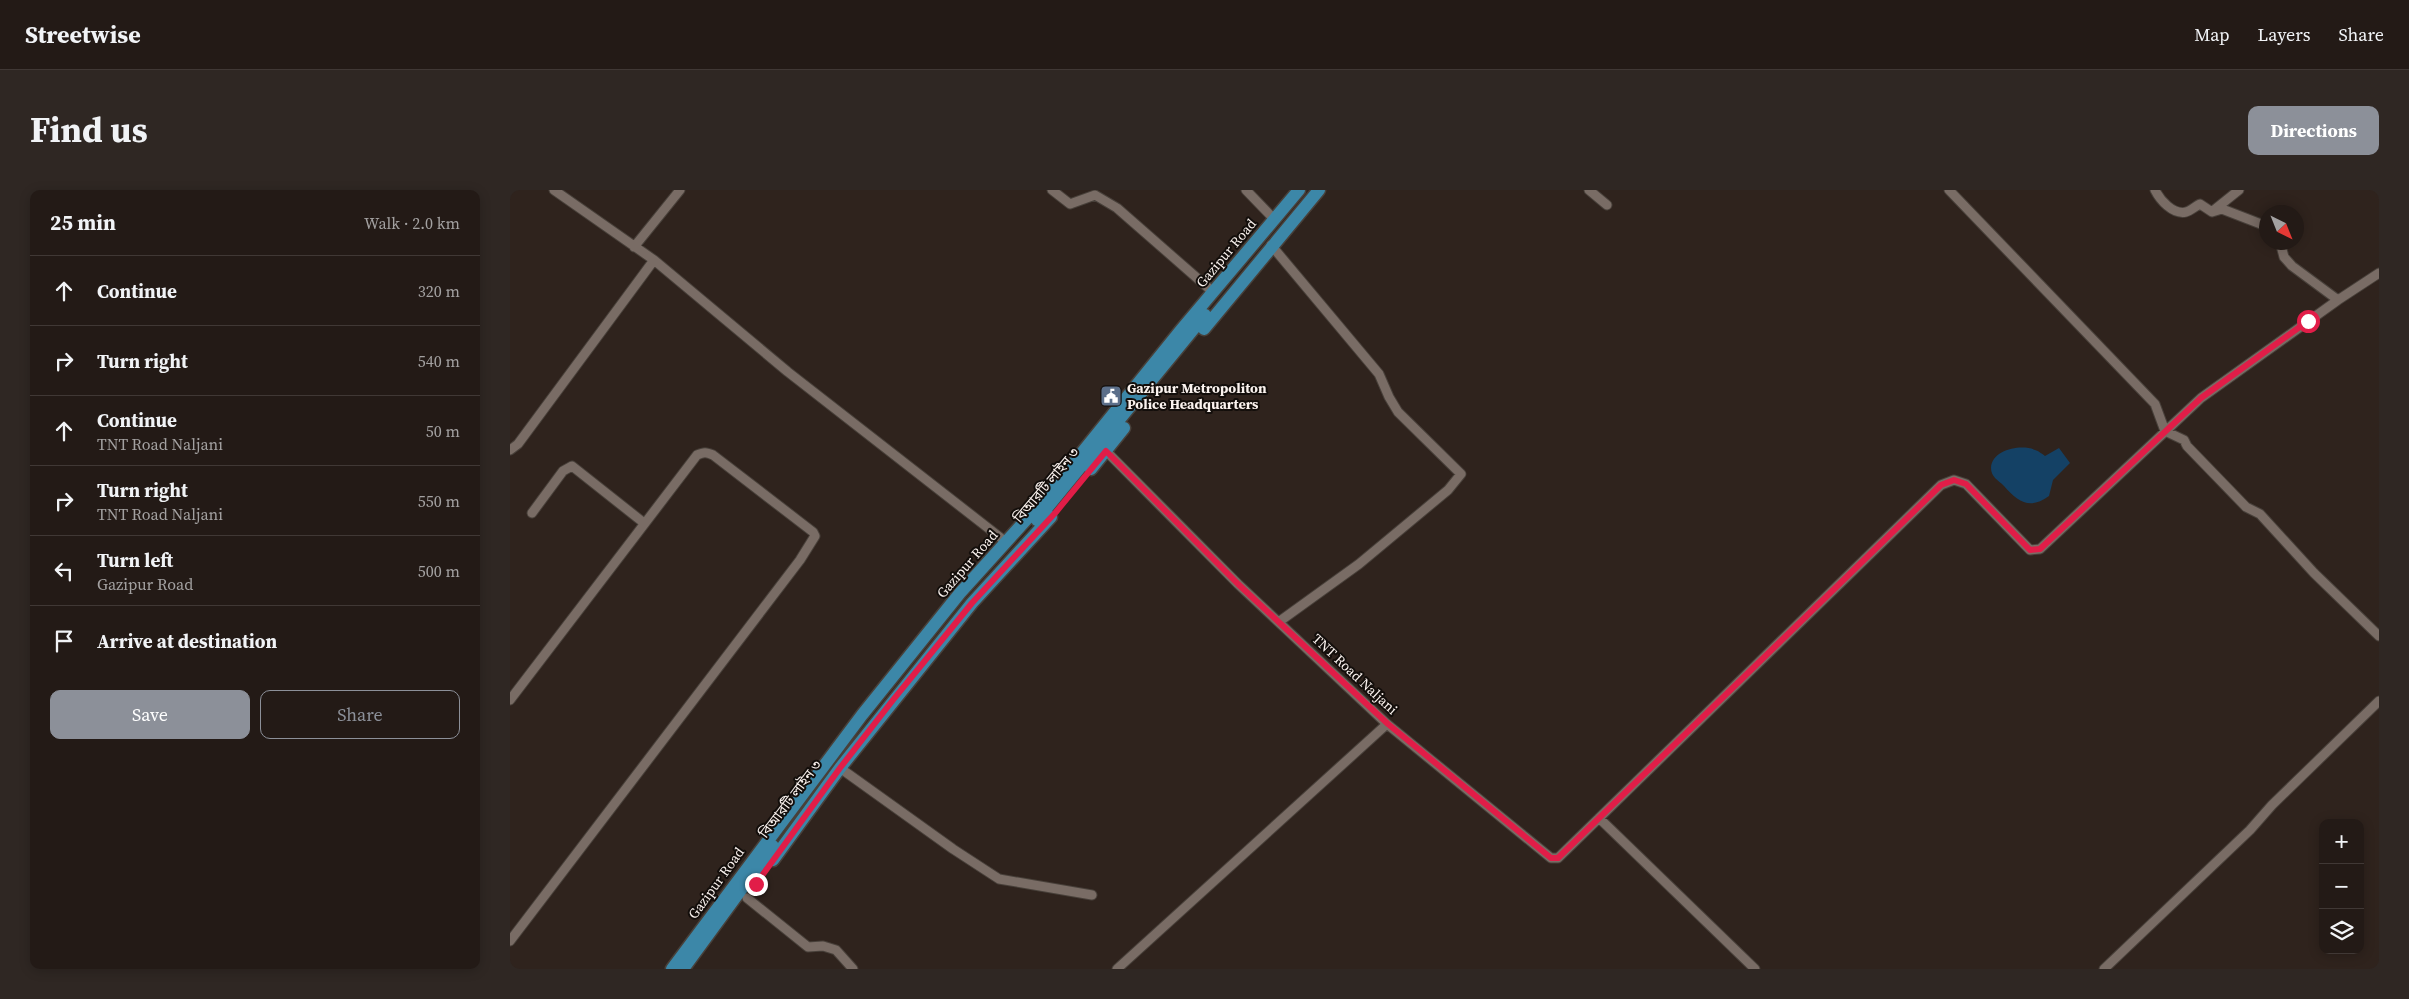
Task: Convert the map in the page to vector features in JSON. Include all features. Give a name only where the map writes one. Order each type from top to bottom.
[{"type":"main road","name":"Gazipur Road","points":[[672,969],[862,715],[960,593],[1043,501],[1213,292],[1299,190]]},
{"type":"main road","name":"বিআরটি লাইন ৩","points":[[683,969],[817,786],[966,598],[1050,506],[1218,298],[1309,190]]},
{"type":"main road","points":[[694,969],[840,768],[972,603],[1056,512],[1271,246],[1319,190]]},
{"type":"street","points":[[554,190],[654,260],[788,372],[1006,542]]},
{"type":"street","points":[[634,247],[680,190]]},
{"type":"street","points":[[1052,190],[1070,204],[1095,195],[1116,208],[1213,292]]},
{"type":"street","points":[[1246,190],[1274,219]]},
{"type":"street","points":[[1588,190],[1607,205]]},
{"type":"street","points":[[1950,190],[2156,404],[2165,431],[2184,440],[2187,446],[2246,507],[2260,514],[2314,573],[2379,636]]},
{"type":"street","points":[[2155,190],[2159,197],[2174,211],[2185,212],[2200,204],[2212,212]]},
{"type":"street","points":[[2212,212],[2239,190]]},
{"type":"street","points":[[2212,212],[2222,209],[2259,223]]},
{"type":"street","points":[[1271,246],[1379,374],[1388,397],[1398,412],[1461,474],[1448,490],[1359,564],[1280,621]]},
{"type":"street","points":[[2282,250],[2284,257],[2292,266],[2338,300]]},
{"type":"street","points":[[510,450],[518,444],[654,260]]},
{"type":"street","points":[[2165,431],[2201,398],[2338,300],[2379,274]]},
{"type":"street","name":"TNT Road Naljani","points":[[1106,451],[1238,584],[1280,621],[1388,724],[1551,858],[1558,858],[1941,485],[1954,480],[1966,484],[2030,550],[2040,549],[2165,431]]},
{"type":"street","points":[[510,700],[697,456],[707,452],[813,532],[815,536],[800,560],[672,731],[510,941]]},
{"type":"street","points":[[532,513],[563,471],[572,466],[644,523]]},
{"type":"street","points":[[2104,969],[2250,830],[2272,805],[2379,701]]},
{"type":"street","points":[[1117,969],[1388,724]]},
{"type":"street","points":[[840,768],[953,849],[999,878],[1092,896]]},
{"type":"street","points":[[1599,818],[1755,969]]},
{"type":"street","points":[[747,898],[808,947],[823,946],[836,950],[853,969]]},
{"type":"water","points":[[2016,448],[2029,448],[2045,456],[2059,448],[2070,463],[2053,480],[2049,496],[2036,503],[2019,500],[1992,474],[1993,462],[1996,456],[2002,452]]},
{"type":"place","name":"Gazipur Metropoliton Police Headquarters","points":[[1111,396]]},
{"type":"route","points":[[756,884],[840,768],[893,700],[972,603],[1056,512],[1106,451],[1238,584],[1280,621],[1388,724],[1551,858],[1558,858],[1941,485],[1954,480],[1966,484],[2030,550],[2040,549],[2142,451],[2201,398],[2308,321]]}]
